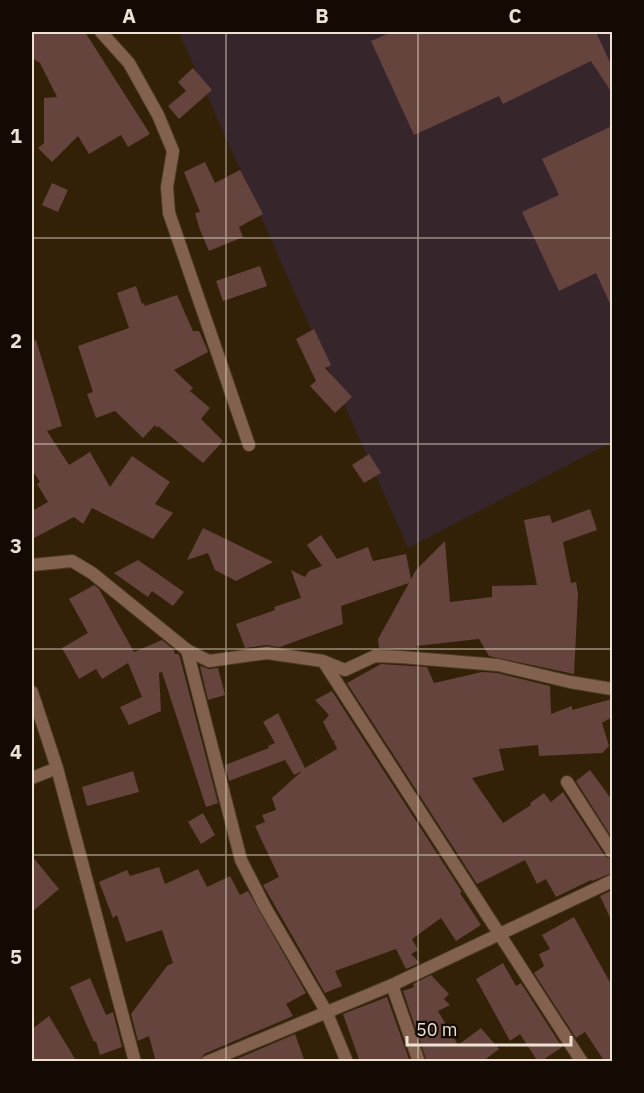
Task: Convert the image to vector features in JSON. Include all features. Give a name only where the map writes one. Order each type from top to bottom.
[{"type":"street","points":[[101,32],[129,63],[158,115],[173,151],[167,188],[169,213],[249,445]]},
{"type":"street","points":[[32,565],[72,561],[92,573],[187,650],[209,661],[267,653],[323,661],[345,670],[375,656],[498,665],[570,682],[612,689]]},
{"type":"street","points":[[187,650],[241,860],[264,907],[326,1011],[347,1062]]},
{"type":"street","points":[[323,661],[499,936],[519,961],[582,1062]]},
{"type":"street","points":[[32,692],[57,768],[135,1062]]},
{"type":"street","points":[[32,778],[57,768]]},
{"type":"street","points":[[567,782],[612,852]]},
{"type":"street","points":[[207,1062],[392,985],[612,881]]},
{"type":"street","points":[[392,985],[419,1062]]},
{"type":"shaded area","points":[[179,32],[612,32],[612,442],[408,548]]},
{"type":"building","points":[[32,32],[85,32],[150,134],[128,147],[121,135],[89,154],[78,136],[52,162],[38,148],[44,143],[44,98],[57,97],[40,63],[32,58]]},
{"type":"building","points":[[392,32],[596,32],[612,67],[612,93],[591,61],[503,104],[499,96],[414,135],[371,41]]},
{"type":"building","points":[[193,68],[212,90],[179,119],[168,106],[186,91],[178,82]]},
{"type":"building","points":[[612,126],[612,308],[596,273],[559,291],[522,212],[559,195],[542,159]]},
{"type":"building","points":[[205,162],[215,183],[240,170],[263,214],[239,227],[243,237],[209,251],[195,213],[200,212],[184,172]]},
{"type":"building","points":[[52,183],[68,190],[58,212],[42,205]]},
{"type":"building","points":[[260,266],[267,286],[223,301],[216,281]]},
{"type":"building","points":[[136,286],[142,304],[144,303],[145,306],[177,295],[193,331],[199,331],[205,344],[208,352],[174,370],[193,388],[190,391],[210,408],[201,419],[223,441],[203,463],[158,426],[157,428],[155,425],[143,438],[115,411],[96,418],[87,394],[93,392],[78,346],[129,328],[117,293]]},
{"type":"building","points":[[314,329],[331,365],[325,368],[352,397],[335,413],[310,386],[316,381],[296,339]]},
{"type":"building","points":[[36,340],[62,426],[47,431],[69,465],[90,452],[110,487],[132,456],[170,482],[155,504],[173,513],[153,539],[92,508],[83,524],[74,517],[32,539],[32,511],[48,502],[32,470],[32,341]]},
{"type":"building","points":[[369,454],[381,473],[364,483],[352,465]]},
{"type":"building","points":[[590,509],[597,530],[563,542],[571,583],[576,582],[578,594],[574,674],[489,656],[479,639],[416,646],[418,650],[379,648],[378,639],[409,583],[341,606],[343,624],[280,647],[266,645],[245,648],[236,624],[301,598],[291,570],[305,577],[309,571],[322,566],[307,545],[321,535],[337,559],[368,547],[373,561],[406,554],[411,579],[416,570],[445,541],[450,602],[492,597],[492,586],[537,585],[524,520],[550,515],[552,523]]},
{"type":"building","points":[[203,528],[273,562],[236,581],[215,570],[208,553],[187,560]]},
{"type":"building","points":[[138,560],[184,592],[173,606],[152,591],[148,597],[114,573]]},
{"type":"building","points":[[94,585],[99,589],[134,652],[162,640],[174,650],[175,654],[179,654],[218,803],[206,807],[162,672],[159,673],[161,711],[129,725],[120,707],[142,697],[128,663],[102,679],[96,669],[79,679],[62,648],[88,633],[69,599]]},
{"type":"building","points":[[381,664],[427,667],[434,683],[482,672],[497,673],[550,686],[551,714],[572,706],[572,710],[612,699],[612,717],[602,723],[609,746],[602,753],[539,756],[538,745],[499,749],[504,770],[472,778],[503,823],[531,805],[530,803],[544,793],[551,802],[563,792],[605,856],[612,860],[612,873],[591,880],[556,897],[546,879],[537,884],[525,860],[477,884],[347,683]]},
{"type":"building","points":[[200,666],[209,669],[218,668],[225,695],[208,700]]},
{"type":"building","points":[[332,691],[481,925],[456,941],[441,918],[412,939],[418,950],[411,954],[420,963],[406,969],[396,949],[335,971],[342,986],[325,993],[263,885],[279,877],[255,826],[265,822],[262,815],[276,810],[272,798],[302,771],[294,775],[285,760],[229,781],[225,765],[269,748],[268,746],[275,743],[263,722],[278,713],[305,768],[337,749],[335,740],[333,741],[323,722],[329,715],[315,700]]},
{"type":"building","points":[[590,770],[612,800],[612,838],[576,781]]},
{"type":"building","points":[[133,771],[139,792],[87,806],[82,787]]},
{"type":"building","points":[[203,813],[215,835],[201,844],[188,822]]},
{"type":"building","points":[[32,856],[59,889],[32,912]]},
{"type":"building","points":[[159,867],[165,884],[198,869],[207,887],[230,876],[240,895],[248,891],[306,993],[286,1004],[293,1016],[204,1054],[199,1062],[156,1062],[149,1036],[138,1041],[131,1014],[167,966],[173,963],[162,930],[126,942],[117,915],[113,918],[99,882],[127,870],[130,876]]},
{"type":"building","points":[[612,890],[612,922],[600,896]]},
{"type":"building","points":[[574,917],[612,986],[612,1062],[605,1062],[585,1032],[576,1038],[534,973],[544,966],[539,954],[550,949],[542,935]]},
{"type":"building","points":[[503,963],[516,986],[521,983],[562,1047],[540,1062],[520,1034],[510,1041],[476,979]]},
{"type":"building","points":[[431,975],[449,994],[444,999],[450,1005],[438,1011],[458,1045],[481,1028],[499,1049],[482,1062],[427,1062],[403,991],[414,987],[413,984]]},
{"type":"building","points":[[90,978],[106,1015],[113,1012],[122,1047],[100,1055],[96,1041],[94,1042],[70,987]]},
{"type":"building","points":[[387,997],[410,1062],[360,1062],[343,1014]]},
{"type":"building","points":[[49,1016],[77,1062],[32,1062],[32,1029]]},
{"type":"building","points":[[295,1034],[305,1062],[230,1062]]}]
